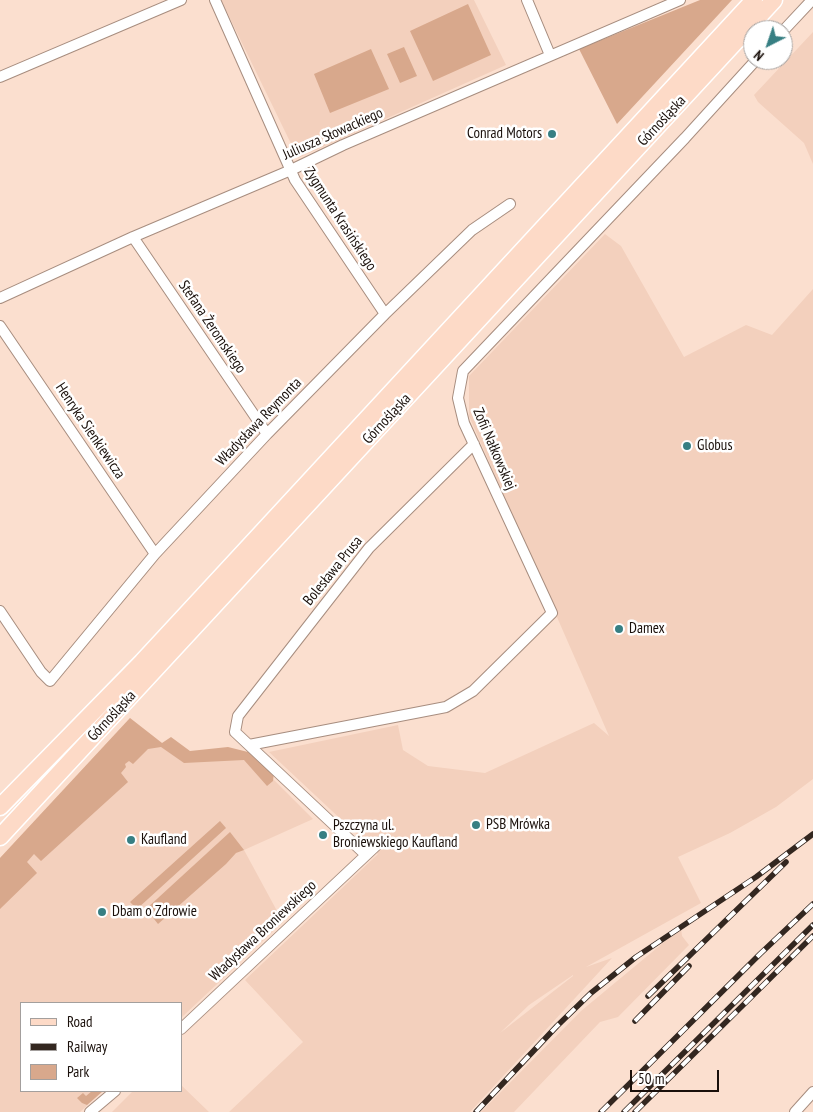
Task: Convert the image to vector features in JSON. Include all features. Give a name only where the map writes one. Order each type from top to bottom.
[{"type":"main road","name":"Górnośląska","points":[[0,807],[142,662],[754,0]]},
{"type":"main road","name":"Górnośląska","points":[[0,837],[774,0]]},
{"type":"street","points":[[0,77],[181,0]]},
{"type":"street","name":"Zygmunta Krasińskiego","points":[[215,0],[295,180],[385,314]]},
{"type":"street","points":[[527,0],[550,55]]},
{"type":"street","name":"Juliusza Słowackiego","points":[[0,298],[133,237],[680,0]]},
{"type":"street","points":[[793,20],[812,0]]},
{"type":"street","name":"Zofii Nałkowskiej","points":[[249,745],[446,707],[473,691],[552,613],[464,423],[458,398],[463,371],[685,138],[747,70]]},
{"type":"street","name":"Władysława Reymonta","points":[[0,611],[41,672],[50,681],[155,554],[267,434],[385,314],[472,230],[510,204]]},
{"type":"street","name":"Stefana Żeromskiego","points":[[133,237],[267,434]]},
{"type":"street","name":"Henryka Sienkiewicza","points":[[0,326],[155,554]]},
{"type":"street","name":"Bolesława Prusa","points":[[249,745],[235,732],[238,716],[369,548],[474,444]]},
{"type":"street","points":[[249,745],[366,854]]},
{"type":"street","name":"Władysława Broniewskiego","points":[[182,1028],[380,842]]},
{"type":"street","points":[[90,1112],[114,1092]]},
{"type":"street","points":[[795,1112],[813,1092]]},
{"type":"shaded area","points":[[221,0],[474,0],[506,65],[298,158]]},
{"type":"shaded area","points":[[813,32],[813,164],[804,143],[758,102],[754,95],[777,70],[793,70],[793,53]]},
{"type":"shaded area","points":[[605,234],[621,246],[684,357],[746,325],[772,335],[813,289],[813,779],[776,807],[730,833],[678,857],[701,903],[586,967],[612,958],[470,1112],[229,1112],[303,1042],[245,980],[378,854],[269,752],[398,725],[403,750],[428,766],[485,773],[594,723],[609,736],[469,416],[469,376]],"holes":[[[573,976],[500,1033],[529,1005]]]},
{"type":"shaded area","points":[[130,718],[186,759],[249,755],[313,819],[244,850],[283,922],[182,1017],[182,1002],[20,1002],[20,1092],[102,1092],[80,1112],[0,1112],[0,858]]},
{"type":"shaded area","points":[[681,928],[682,936],[689,945],[618,1017],[600,1022],[514,1112],[481,1112],[581,1011]]},
{"type":"shaded area","points":[[182,1086],[209,1112],[112,1112],[132,1092],[182,1092]]},
{"type":"green space","points":[[700,0],[732,0],[617,124],[579,49]]},
{"type":"green space","points":[[468,4],[491,55],[433,81],[410,31]]},
{"type":"green space","points":[[404,47],[417,76],[400,83],[387,54]]},
{"type":"green space","points":[[371,49],[389,89],[330,113],[314,74]]},
{"type":"green space","points":[[130,718],[162,743],[171,737],[190,751],[228,747],[248,752],[274,773],[273,781],[267,786],[244,760],[184,763],[161,747],[148,749],[133,764],[129,761],[125,764],[126,767],[121,773],[128,782],[41,861],[34,854],[27,862],[37,873],[0,909],[0,858]]},
{"type":"green space","points":[[220,821],[226,828],[137,909],[130,902]]},
{"type":"green space","points":[[230,832],[244,850],[236,853],[158,924],[146,909]]},
{"type":"green space","points":[[91,1092],[102,1092],[87,1105],[77,1098],[83,1093],[86,1096]]},
{"type":"railway","points":[[476,1112],[557,1026],[591,993],[636,957],[756,877],[813,834]]},
{"type":"railway","points":[[648,996],[786,862]]},
{"type":"railway","points":[[601,1112],[813,904]]},
{"type":"railway","points":[[624,1112],[813,925]]},
{"type":"railway","points":[[635,1112],[813,936]]},
{"type":"railway","points":[[635,1021],[689,966]]},
{"type":"place","name":"Conrad Motors","points":[[552,134]]},
{"type":"place","name":"Globus","points":[[687,446]]},
{"type":"place","name":"Damex","points":[[619,629]]},
{"type":"place","name":"PSB Mrówka","points":[[476,825]]},
{"type":"place","name":"Pszczyna ul. Broniewskiego Kaufland","points":[[323,835]]},
{"type":"place","name":"Kaufland","points":[[131,840]]},
{"type":"place","name":"Dbam o Zdrowie","points":[[102,912]]}]
